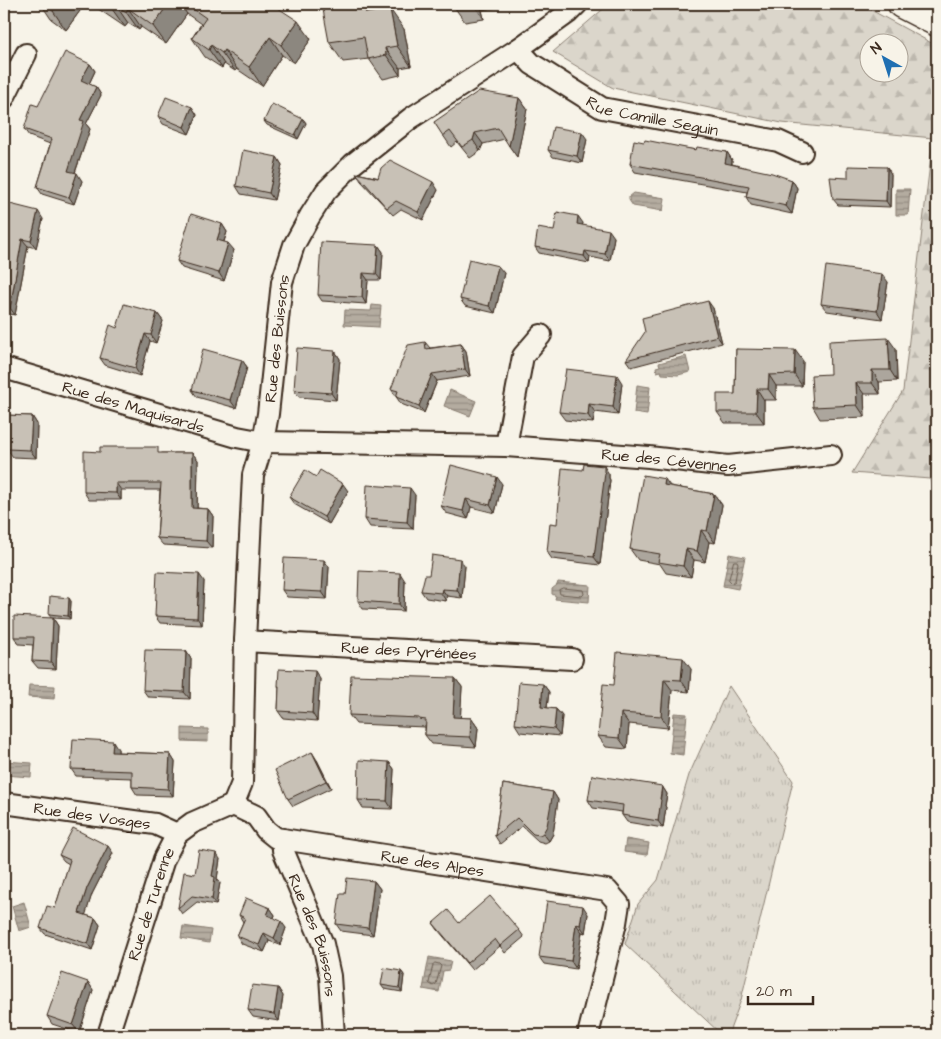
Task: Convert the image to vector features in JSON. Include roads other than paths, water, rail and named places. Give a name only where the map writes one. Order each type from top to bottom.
[{"type":"street","name":"Rue des Buissons","points":[[232,805],[242,783],[245,641],[253,475],[264,442],[282,282],[294,245],[326,191],[353,164],[411,118],[518,49],[577,4]]},
{"type":"street","points":[[902,4],[937,22]]},
{"type":"street","name":"Rue Camille Seguin","points":[[518,49],[532,64],[602,108],[778,141],[802,152]]},
{"type":"street","points":[[4,98],[26,54]]},
{"type":"street","points":[[506,446],[523,356],[541,335]]},
{"type":"street","name":"Rue des Maquisards","points":[[4,368],[237,437],[264,442]]},
{"type":"street","name":"Rue des Cévennes","points":[[264,442],[506,446],[649,457],[728,466],[831,456]]},
{"type":"street","name":"Rue des Pyrénées","points":[[245,641],[572,660]]},
{"type":"street","name":"Rue des Vosges","points":[[4,803],[155,824],[177,834]]},
{"type":"street","name":"Rue de Turenne","points":[[108,1035],[164,859],[177,834],[192,823],[232,805]]},
{"type":"street","name":"Rue des Alpes","points":[[232,805],[256,816],[271,835],[283,839],[607,890],[619,904],[588,1035]]},
{"type":"street","name":"Rue des Buissons","points":[[283,839],[283,850],[323,944],[330,976],[334,1035]]},
{"type":"water","points":[[896,189],[910,189],[908,215],[896,215]]},
{"type":"water","points":[[634,193],[665,198],[663,211],[633,206],[629,197]]},
{"type":"water","points":[[372,305],[381,306],[379,327],[344,325],[345,310],[371,311]]},
{"type":"water","points":[[686,356],[690,372],[678,375],[662,374],[661,371],[657,372],[656,367],[660,366],[659,363]]},
{"type":"water","points":[[637,385],[650,387],[647,415],[634,413]]},
{"type":"water","points":[[450,390],[476,401],[470,416],[444,406]]},
{"type":"water","points":[[729,554],[745,557],[738,589],[723,586]]},
{"type":"water","points":[[558,582],[590,585],[589,602],[555,599],[556,596],[552,594],[552,589]]},
{"type":"water","points":[[29,685],[55,686],[54,699],[28,697]]},
{"type":"water","points":[[674,713],[687,714],[683,755],[670,753]]},
{"type":"water","points":[[182,728],[208,729],[208,742],[182,741]]},
{"type":"water","points":[[5,761],[32,763],[31,777],[4,775]]},
{"type":"water","points":[[626,839],[649,843],[647,855],[624,852]]},
{"type":"water","points":[[24,902],[31,927],[19,931],[12,906]]},
{"type":"water","points":[[183,926],[211,930],[209,943],[181,938]]},
{"type":"water","points":[[429,957],[451,961],[449,970],[443,971],[439,992],[423,989]]}]
